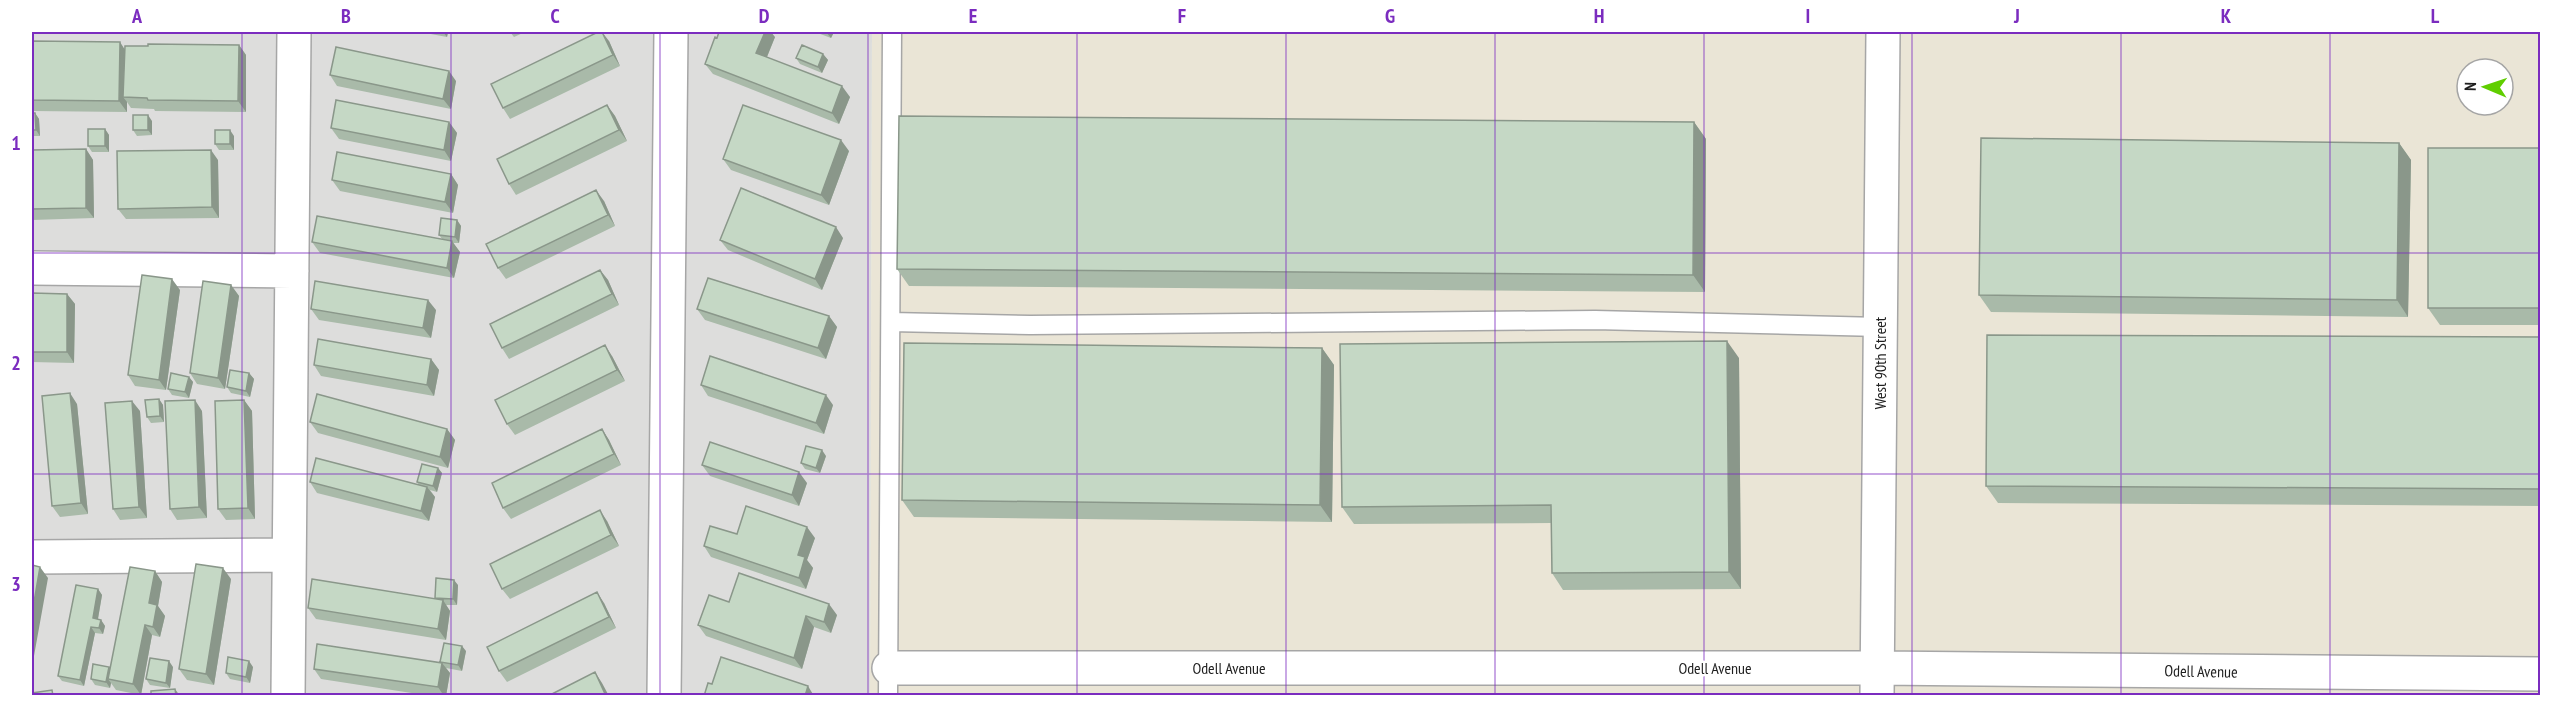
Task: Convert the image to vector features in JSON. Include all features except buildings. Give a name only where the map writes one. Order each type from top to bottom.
[{"type":"street","points":[[288,696],[294,32]]},
{"type":"street","points":[[664,696],[671,32]]},
{"type":"street","name":"West 90th Street","points":[[1877,682],[1883,32]]},
{"type":"street","points":[[32,268],[292,271]]},
{"type":"street","points":[[32,557],[289,555]]},
{"type":"street","name":"Odell Avenue","points":[[889,682],[1877,682],[2541,674]]},
{"type":"lane","points":[[889,682],[892,32]]},
{"type":"lane","points":[[891,322],[1030,325],[1595,320],[1880,327]]},
{"type":"shaded area","points":[[32,32],[872,32],[870,695],[32,695]]},
{"type":"shaded area","points":[[872,32],[2540,32],[2540,695],[870,695]]}]
